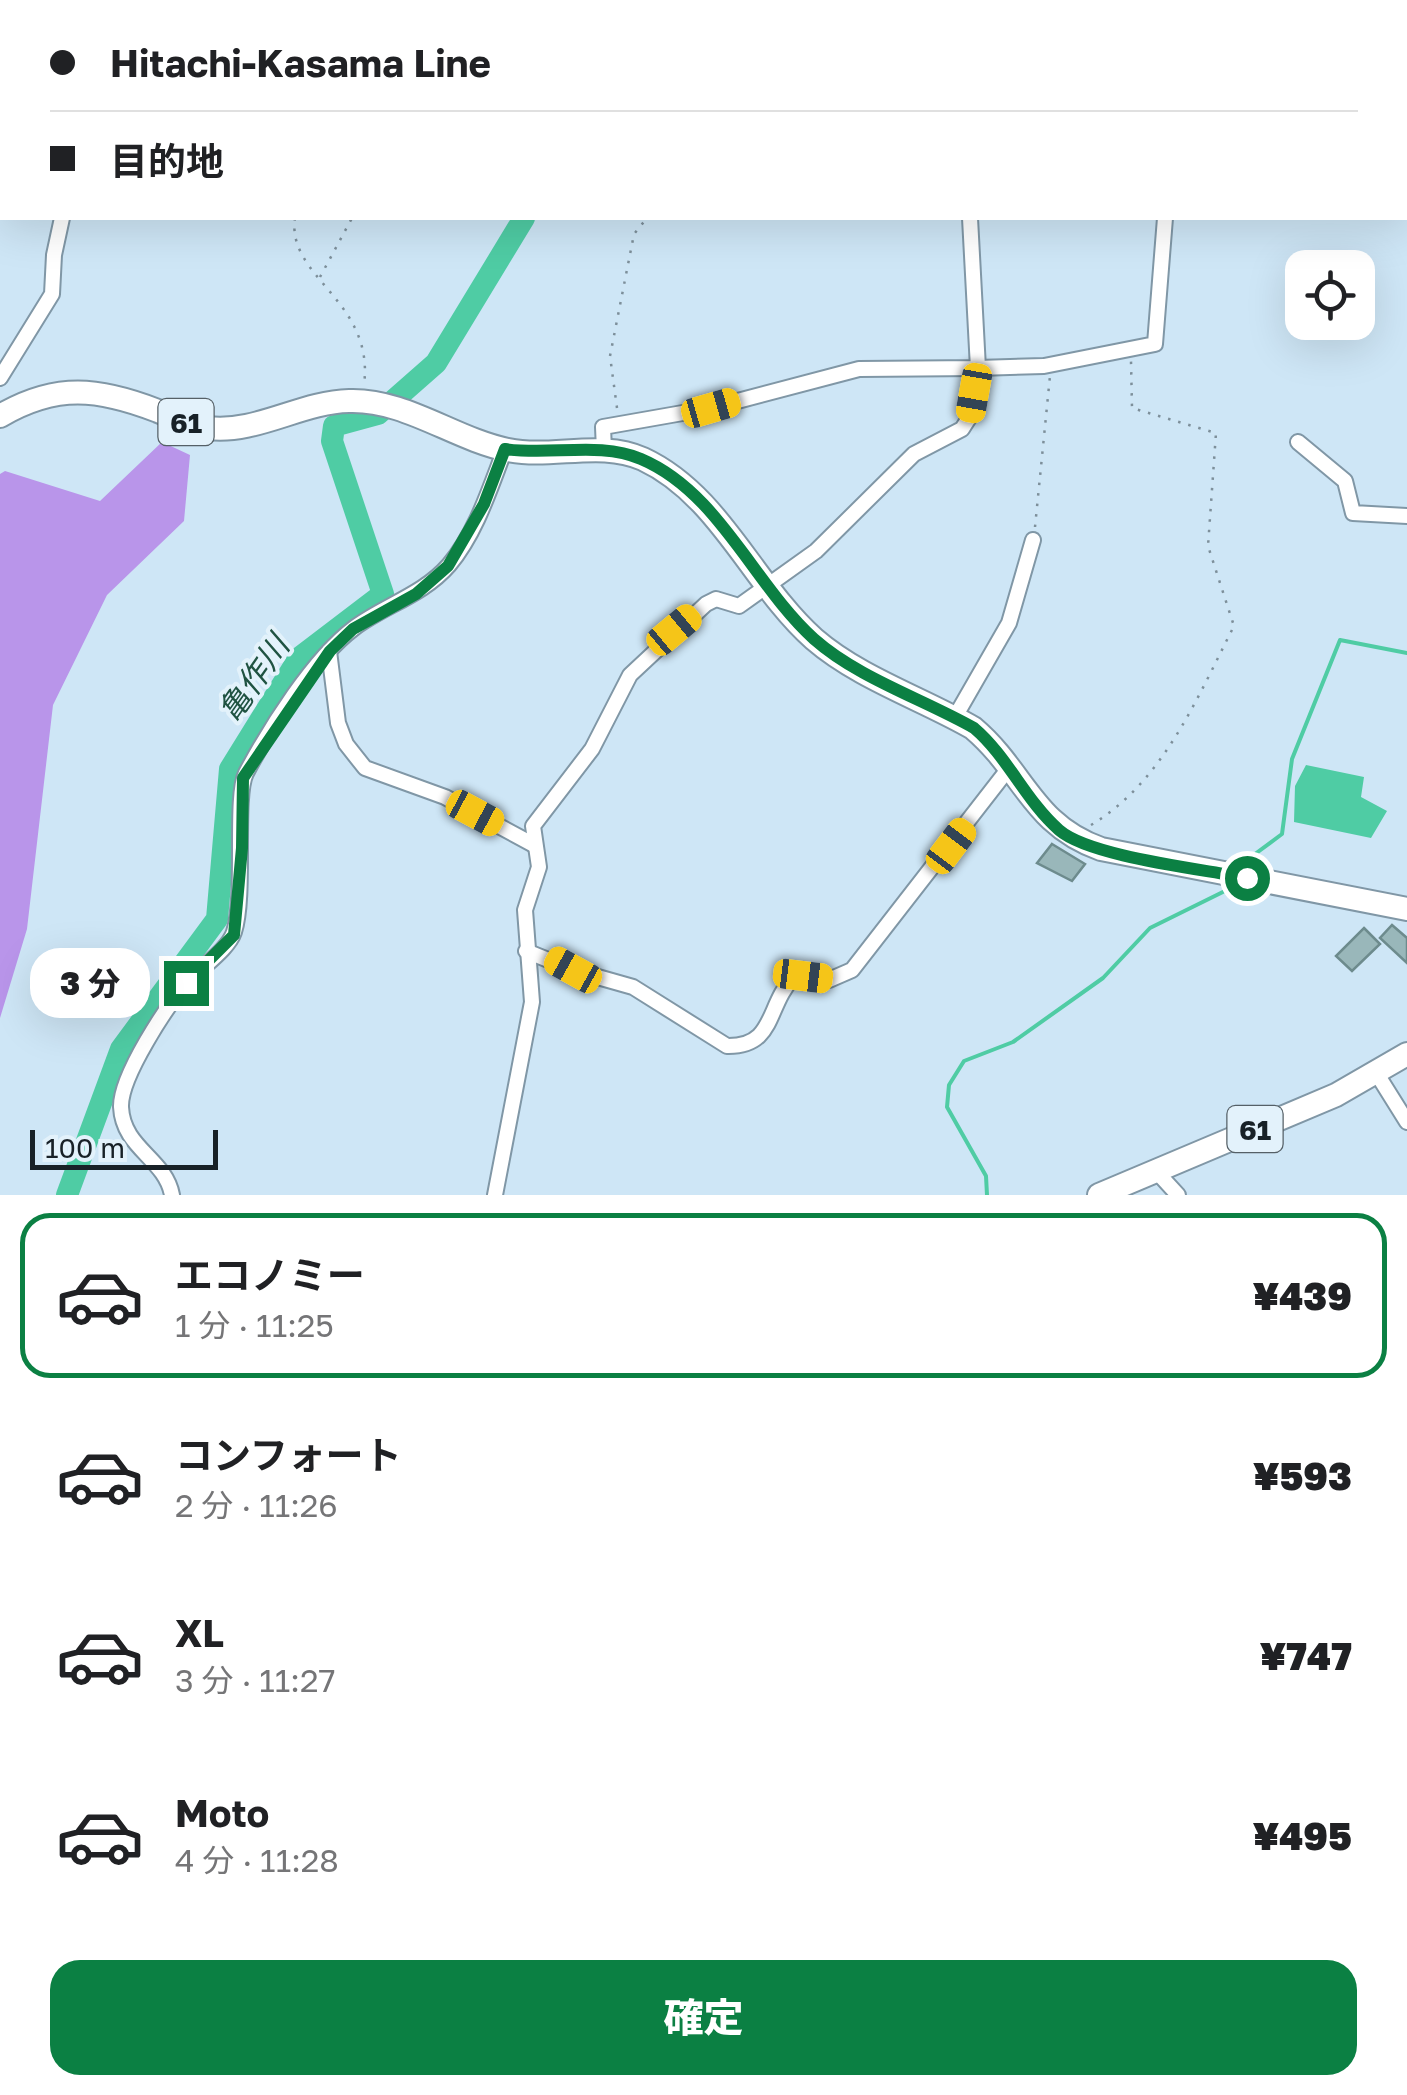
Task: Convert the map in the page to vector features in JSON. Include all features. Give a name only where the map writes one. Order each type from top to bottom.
[{"type":"main road","name":"61","points":[[0,416],[42,395],[83,390],[103,392],[210,428],[254,423],[327,403],[377,404],[505,449],[552,453],[604,450],[642,459],[692,494],[826,649],[955,718],[990,742],[1060,831],[1100,849],[1407,909]]},
{"type":"main road","name":"61","points":[[1099,1195],[1376,1074],[1407,1054]]},
{"type":"street","points":[[0,378],[52,294],[54,255],[62,220]]},
{"type":"street","points":[[495,1195],[532,1002],[524,910],[539,867],[533,826],[592,749],[630,675],[651,652],[706,604],[716,599],[739,606],[816,551],[914,454],[962,429],[969,418],[978,368],[970,220]]},
{"type":"street","points":[[604,450],[603,427],[711,408],[858,369],[1051,365],[1155,344],[1166,220]]},
{"type":"street","points":[[1298,442],[1345,481],[1353,513],[1407,516]]},
{"type":"street","points":[[172,1195],[168,1175],[128,1139],[120,1104],[150,1032],[186,983],[234,935],[242,848],[243,778],[330,651],[353,629],[416,594],[448,566],[484,504],[505,449]]},
{"type":"street","points":[[955,718],[1009,623],[1033,540]]},
{"type":"street","points":[[330,651],[338,722],[346,744],[365,768],[446,797],[534,844]]},
{"type":"street","points":[[526,950],[573,970],[633,986],[727,1046],[744,1046],[759,1040],[794,977],[829,980],[852,970],[1009,768]]},
{"type":"street","points":[[1376,1074],[1407,1122]]},
{"type":"street","points":[[1156,1171],[1178,1195]]},
{"type":"path","points":[[295,220],[296,245],[359,328],[377,404]]},
{"type":"path","points":[[320,278],[351,220]]},
{"type":"path","points":[[618,424],[610,356],[634,234],[646,220]]},
{"type":"path","points":[[1060,831],[1089,826],[1105,817],[1149,777],[1191,710],[1234,626],[1208,546],[1216,433],[1132,408],[1130,351]]},
{"type":"path","points":[[1033,540],[1040,502],[1051,365]]},
{"type":"shaded area","points":[[162,442],[190,455],[184,521],[107,595],[53,705],[27,929],[0,1018],[0,474],[5,471],[100,501]]},
{"type":"shaded area","points":[[1306,765],[1364,777],[1361,797],[1387,811],[1371,838],[1294,822],[1295,786]]},
{"type":"building","points":[[1052,844],[1085,864],[1072,881],[1037,863]]},
{"type":"building","points":[[1392,925],[1407,938],[1407,963],[1380,938]]},
{"type":"building","points":[[1364,928],[1380,944],[1352,971],[1336,956]]},
{"type":"waterway","name":"亀作川","points":[[67,1195],[121,1049],[217,919],[230,769],[299,658],[383,594],[332,441],[334,426],[378,414],[436,363],[523,220]]},
{"type":"waterway","points":[[1245,870],[1255,854],[1282,834],[1292,759],[1340,640],[1407,653]]},
{"type":"waterway","points":[[987,1195],[986,1176],[947,1107],[949,1085],[964,1061],[1013,1042],[1103,978],[1150,928],[1235,886]]},
{"type":"route","points":[[186,983],[234,935],[242,848],[243,778],[316,665],[353,629],[416,594],[448,566],[484,504],[505,449],[552,453],[604,450],[642,459],[668,474],[692,494],[810,636],[846,661],[974,728],[990,742],[1060,831],[1100,849],[1247,878]]}]
